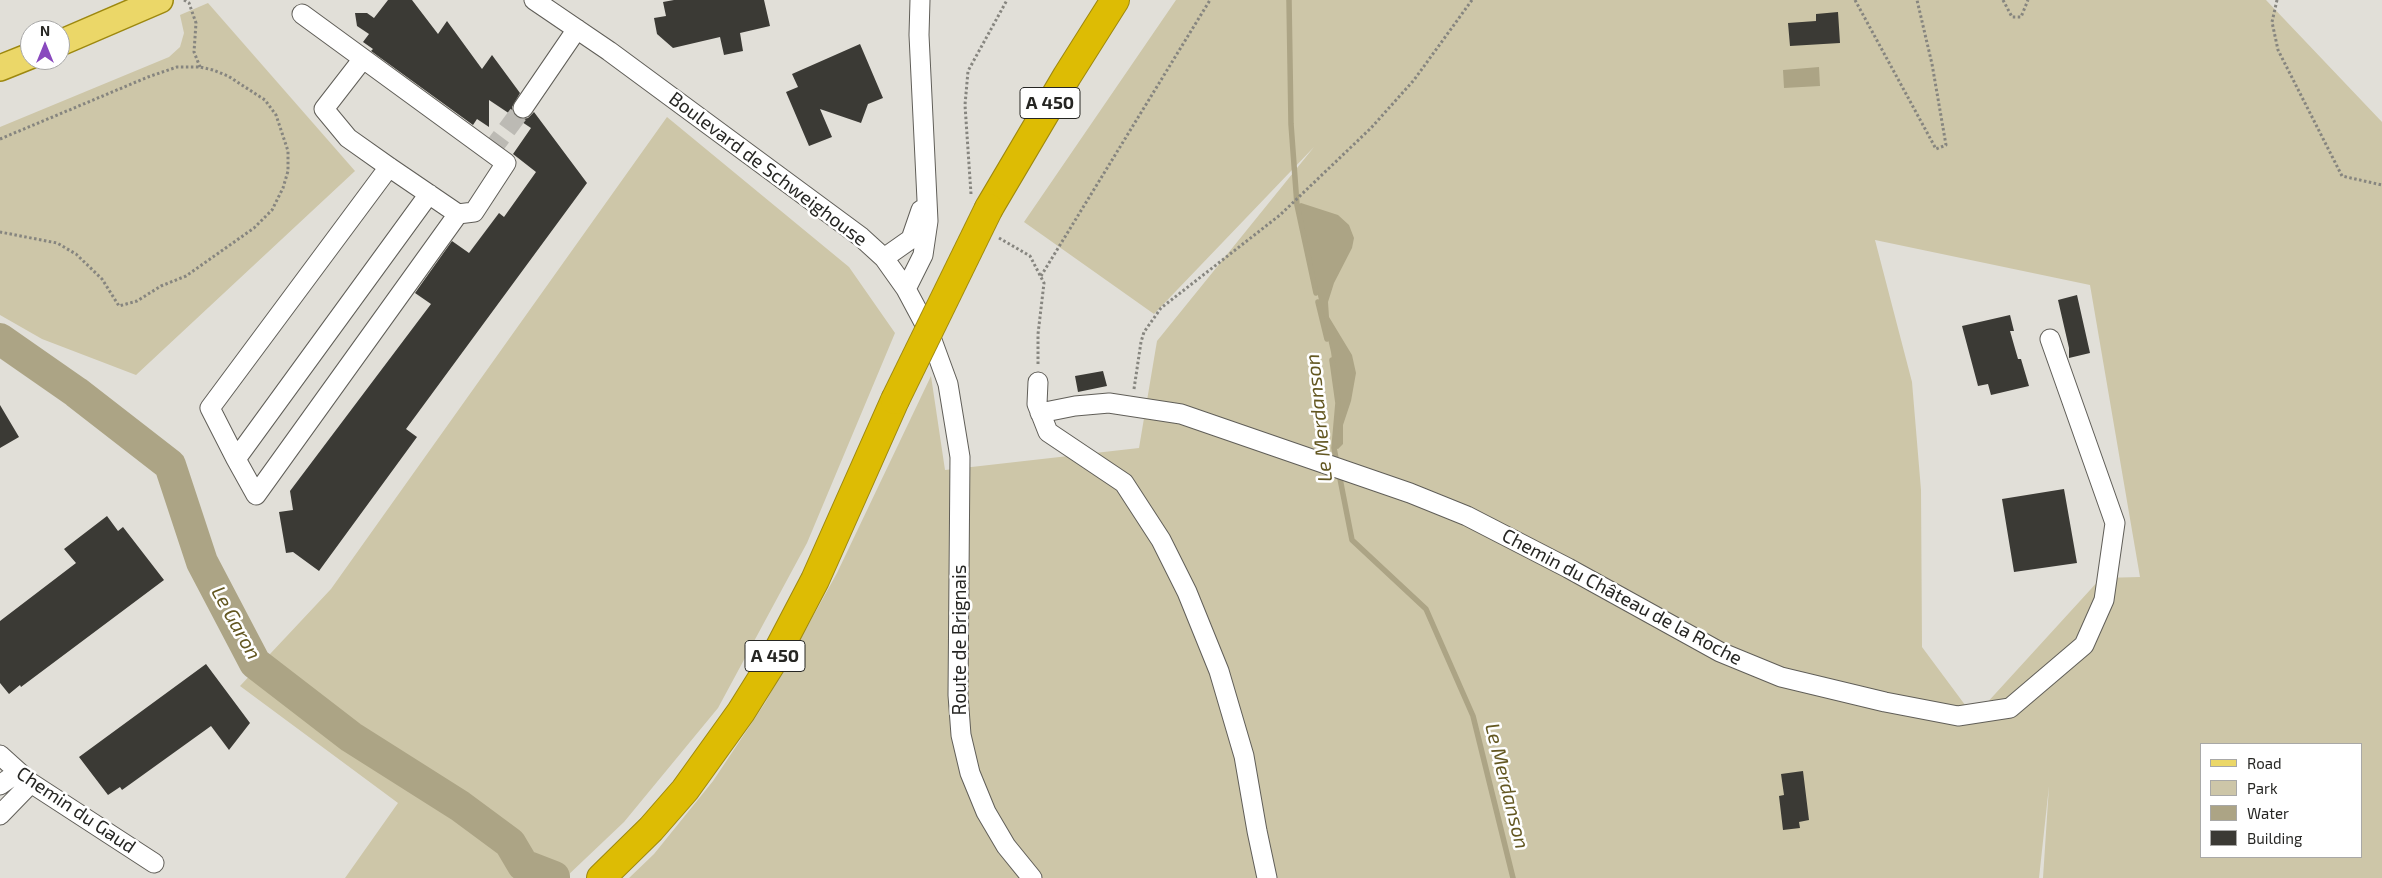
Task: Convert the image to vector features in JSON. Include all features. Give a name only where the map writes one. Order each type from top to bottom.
[{"type":"highway","name":"A 450","points":[[601,878],[651,829],[685,790],[741,712],[771,664],[815,580],[895,400],[989,208],[1033,131],[1115,0]]},
{"type":"main road","points":[[70,40],[160,0]]},
{"type":"main road","points":[[0,68],[20,60]]},
{"type":"street","name":"Boulevard de Schweighouse","points":[[534,0],[814,200],[862,237],[884,258],[906,289],[929,332],[948,384]]},
{"type":"street","points":[[906,289],[923,255],[928,221],[919,35],[920,0]]},
{"type":"street","points":[[302,14],[362,60],[506,163],[474,212],[458,214],[348,138],[324,109],[362,60]]},
{"type":"street","points":[[523,108],[577,29]]},
{"type":"street","points":[[389,166],[210,408],[256,495],[458,214]]},
{"type":"street","points":[[884,258],[911,239],[919,219],[927,185]]},
{"type":"street","points":[[236,459],[429,194]]},
{"type":"street","name":"Chemin du Château de la Roche","points":[[1040,413],[1075,406],[1109,403],[1181,414],[1382,483],[1467,516],[1568,568],[1720,652],[1781,677],[1885,702],[1958,716],[2010,708],[2084,645],[2104,600],[2115,523],[2050,339]]},
{"type":"street","points":[[1038,382],[1037,404],[1048,432],[1124,483],[1161,540],[1187,592],[1219,670],[1244,756],[1267,878]]},
{"type":"street","name":"Route de Brignais","points":[[948,384],[960,457],[958,695],[961,735],[970,773],[986,812],[1006,846],[1032,878]]},
{"type":"street","name":"Chemin du Gaud","points":[[0,755],[11,781],[154,863]]},
{"type":"street","points":[[0,815],[11,781]]},
{"type":"path","points":[[184,0],[189,3],[196,23],[194,52],[200,67]]},
{"type":"path","points":[[1041,276],[1210,0]]},
{"type":"path","points":[[1132,407],[1141,342],[1144,332],[1161,308],[1280,215],[1371,128],[1414,80],[1472,0]]},
{"type":"path","points":[[1855,0],[1936,149],[1946,145],[1932,64],[1917,0]]},
{"type":"path","points":[[2002,0],[2012,17],[2021,17],[2028,0]]},
{"type":"path","points":[[2277,0],[2272,22],[2278,50],[2342,176],[2382,185]]},
{"type":"path","points":[[0,139],[148,77],[178,67],[200,67],[228,76],[265,100],[276,116],[288,151],[288,171],[283,188],[272,210],[254,228],[186,276],[161,286],[137,301],[119,306],[102,279],[76,254],[57,243],[0,232]]},
{"type":"green space","points":[[1176,0],[2266,0],[2382,122],[2382,878],[2043,878],[2049,786],[2039,878],[629,878],[654,854],[713,781],[765,703],[837,573],[931,376],[945,470],[1139,448],[1157,341],[1314,147],[1154,314],[1024,222]],"holes":[[[1875,240],[2090,285],[2140,577],[2101,578],[1974,717],[1922,647],[1921,490],[1912,382]]]},
{"type":"green space","points":[[208,3],[355,171],[136,375],[42,339],[0,315],[0,127],[169,57],[180,47],[184,33],[180,15]]},
{"type":"green space","points":[[667,117],[849,267],[895,333],[807,543],[718,708],[624,822],[565,878],[345,878],[398,803],[240,686],[331,589]]},
{"type":"water","points":[[1819,67],[1820,86],[1784,88],[1783,70]]},
{"type":"water","points":[[1301,203],[1338,215],[1349,225],[1354,238],[1352,248],[1334,283],[1328,302],[1329,317],[1352,355],[1356,373],[1351,401],[1343,425],[1343,444],[1338,449],[1334,448],[1338,403],[1331,352],[1297,205]]},
{"type":"building","points":[[388,0],[412,0],[438,34],[447,21],[482,69],[492,55],[520,93],[512,107],[513,113],[523,119],[528,118],[534,112],[587,183],[406,429],[417,437],[319,571],[293,552],[286,553],[279,512],[293,510],[290,491],[431,304],[415,293],[452,241],[469,253],[499,213],[504,217],[536,172],[513,154],[531,128],[489,100],[489,127],[477,119],[473,125],[371,51],[373,49],[363,42],[369,34],[357,26],[355,13],[367,13],[374,18]]},
{"type":"building","points":[[674,0],[764,0],[770,26],[740,33],[743,51],[724,55],[720,37],[673,48],[657,34],[654,18],[666,16],[663,2]]},
{"type":"building","points":[[1838,12],[1840,43],[1790,46],[1788,23],[1816,21],[1816,14]]},
{"type":"building","points":[[860,44],[883,98],[868,104],[861,123],[820,109],[832,137],[809,146],[786,92],[798,87],[792,74]]},
{"type":"building","points":[[2077,295],[2090,353],[2069,358],[2069,348],[2058,300]]},
{"type":"building","points":[[2010,315],[2014,331],[2010,331],[2018,359],[2021,359],[2029,386],[1991,395],[1988,384],[1978,386],[1962,326]]},
{"type":"building","points":[[1103,371],[1107,386],[1078,392],[1075,376]]},
{"type":"building","points":[[0,405],[19,437],[0,448]]},
{"type":"building","points":[[2064,489],[2077,563],[2014,572],[2002,499]]},
{"type":"building","points":[[107,516],[118,531],[123,527],[164,580],[9,694],[0,683],[0,621],[76,563],[64,549]]},
{"type":"building","points":[[206,664],[250,723],[229,750],[211,726],[122,790],[120,787],[108,795],[79,757]]},
{"type":"building","points":[[1803,771],[1809,820],[1799,822],[1800,828],[1783,830],[1779,796],[1784,795],[1781,774]]},
{"type":"waterway","name":"Le Merdanson","points":[[1289,0],[1291,124],[1297,205],[1316,293]]},
{"type":"waterway","name":"Le Merdanson","points":[[1318,302],[1327,339]]},
{"type":"waterway","name":"Le Garon","points":[[0,339],[76,392],[170,465],[202,562],[255,663],[351,737],[460,806],[510,843],[523,865],[554,877]]},
{"type":"waterway","name":"Le Merdanson","points":[[1332,360],[1338,403],[1334,448],[1352,540],[1426,609],[1473,716],[1513,878]]},
{"type":"tunnel","points":[[490,152],[523,108]]}]
